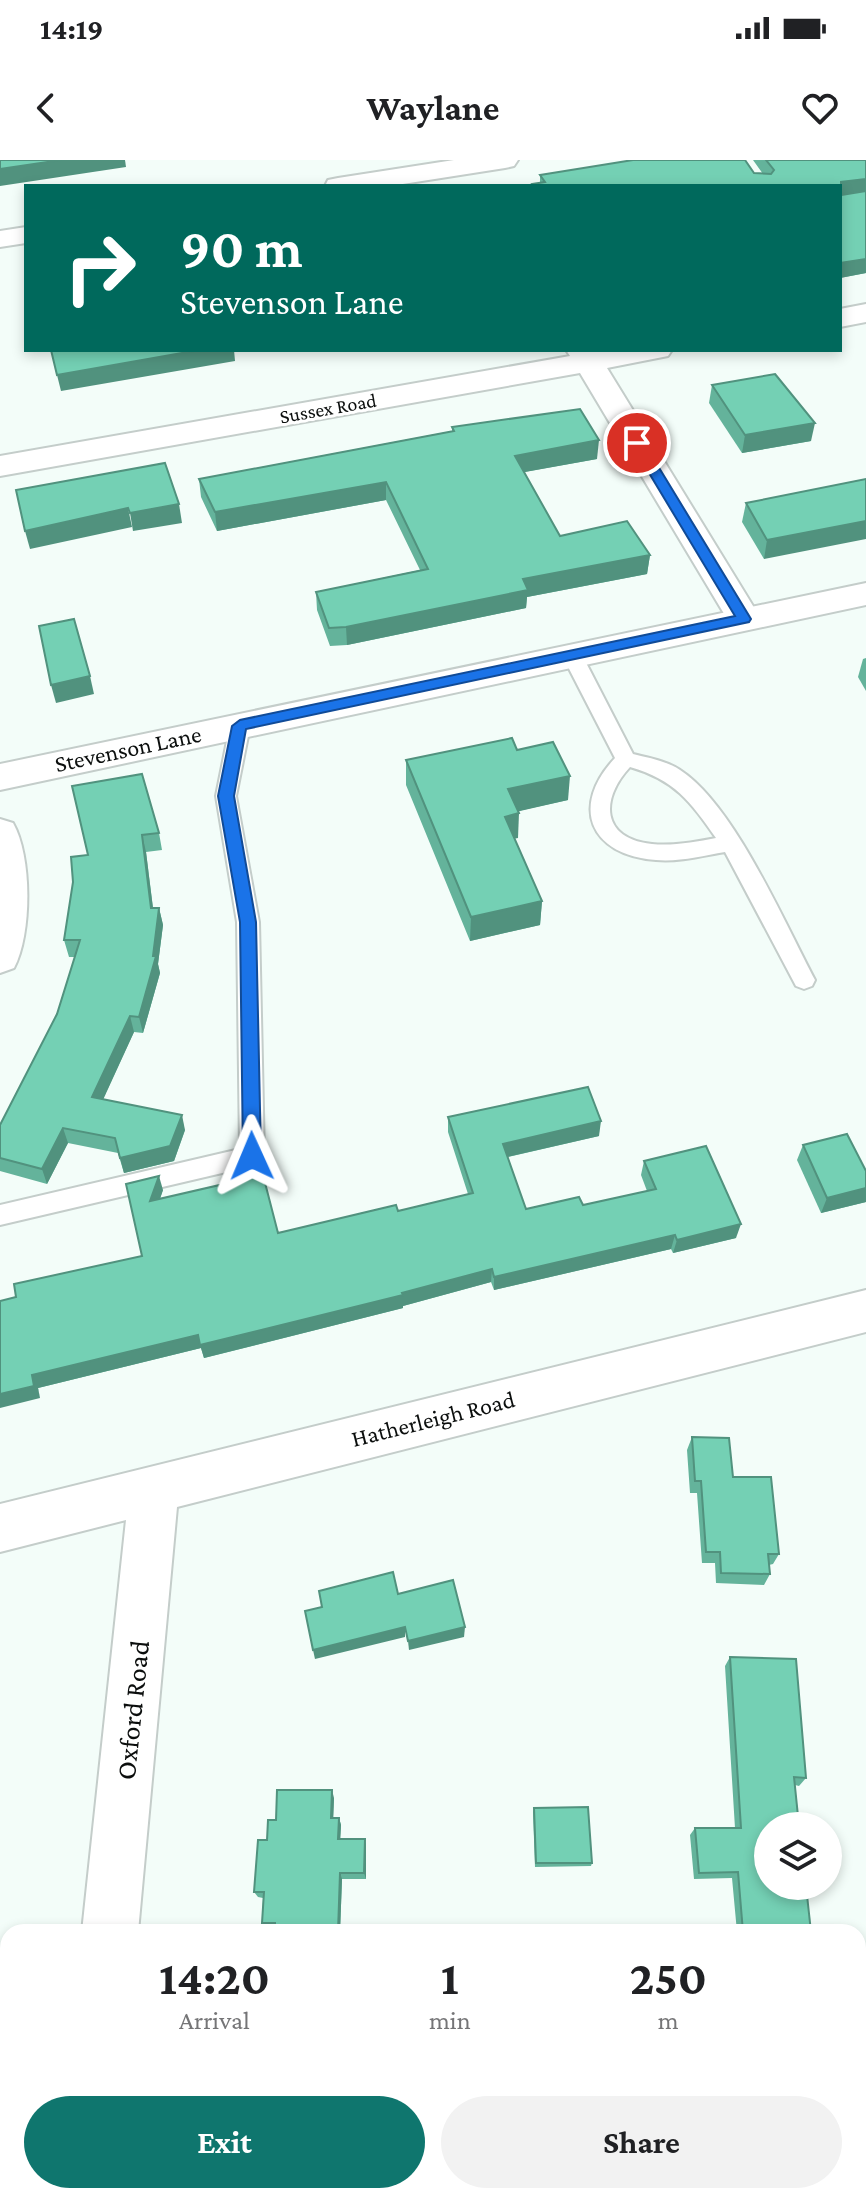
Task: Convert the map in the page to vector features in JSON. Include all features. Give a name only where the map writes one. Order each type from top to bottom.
[{"type":"street","points":[[355,184],[472,170],[505,160]]},
{"type":"street","points":[[0,239],[24,235]]},
{"type":"street","points":[[842,318],[866,313]]},
{"type":"street","name":"Sussex Road","points":[[0,466],[585,356],[633,352]]},
{"type":"street","points":[[585,356],[744,619]]},
{"type":"street","name":"Stevenson Lane","points":[[0,777],[866,594]]},
{"type":"street","points":[[0,833],[9,885],[0,957]]},
{"type":"street","name":"Hatherleigh Road","points":[[0,1528],[866,1314]]},
{"type":"street","name":"Oxford Road","points":[[111,1924],[154,1488]]},
{"type":"lane","points":[[572,655],[626,759],[671,774],[697,794],[729,844],[804,980]]},
{"type":"lane","points":[[0,1215],[252,1156],[248,922],[226,796],[240,726]]},
{"type":"lane","points":[[626,759],[604,785],[598,804],[601,824],[612,839],[633,849],[656,853],[729,844]]},
{"type":"building","points":[[0,160],[61,160],[0,169]]},
{"type":"building","points":[[633,160],[745,160],[754,173],[771,174],[774,170],[766,160],[866,160],[866,179],[841,184],[532,184],[545,182],[540,175]]},
{"type":"building","points":[[866,191],[866,259],[842,263],[842,195]]},
{"type":"building","points":[[51,352],[188,352],[57,375]]},
{"type":"building","points":[[775,374],[815,423],[745,435],[712,385]]},
{"type":"building","points":[[580,409],[599,440],[515,456],[560,536],[627,521],[650,555],[523,579],[528,590],[346,627],[329,628],[316,592],[428,569],[386,482],[215,512],[199,479],[454,431],[452,427]]},
{"type":"building","points":[[165,463],[179,504],[130,513],[128,508],[25,531],[16,490]]},
{"type":"building","points":[[866,479],[866,521],[767,540],[746,503]]},
{"type":"building","points":[[74,619],[90,676],[51,685],[39,626]]},
{"type":"building","points":[[512,738],[517,750],[553,742],[570,776],[508,789],[519,813],[505,817],[542,901],[471,917],[406,760]]},
{"type":"building","points":[[142,774],[159,833],[142,835],[151,908],[159,908],[153,956],[156,956],[139,1017],[130,1016],[92,1097],[182,1115],[170,1146],[120,1158],[115,1138],[63,1128],[42,1169],[0,1158],[0,1125],[57,1014],[80,940],[64,940],[73,882],[71,857],[88,855],[72,786]]},
{"type":"building","points":[[588,1087],[601,1121],[503,1144],[526,1209],[579,1197],[583,1205],[656,1189],[644,1161],[706,1146],[741,1224],[677,1240],[675,1235],[494,1277],[492,1269],[403,1295],[200,1345],[198,1335],[32,1375],[34,1386],[0,1394],[0,1301],[16,1297],[14,1284],[142,1256],[126,1184],[159,1176],[150,1201],[263,1175],[278,1233],[396,1205],[398,1211],[473,1193],[448,1117]]},
{"type":"building","points":[[847,1134],[866,1171],[866,1188],[827,1198],[803,1145]]},
{"type":"building","points":[[692,1437],[729,1438],[733,1477],[771,1477],[779,1554],[768,1554],[770,1574],[721,1573],[720,1552],[706,1552],[701,1481],[695,1481]]},
{"type":"building","points":[[393,1572],[398,1594],[453,1580],[465,1627],[408,1641],[405,1627],[313,1650],[305,1611],[322,1607],[319,1591]]},
{"type":"building","points":[[730,1657],[796,1659],[806,1778],[794,1777],[798,1812],[754,1812],[754,1900],[808,1900],[810,1924],[742,1924],[738,1872],[699,1873],[695,1828],[741,1828]]},
{"type":"building","points":[[277,1790],[332,1790],[331,1818],[339,1818],[338,1839],[365,1839],[364,1873],[340,1873],[338,1924],[262,1923],[264,1892],[254,1892],[258,1840],[267,1840],[268,1820],[276,1820]]},
{"type":"building","points":[[588,1807],[592,1863],[536,1863],[534,1808]]},
{"type":"route","points":[[252,1156],[248,922],[226,796],[240,726],[744,619],[637,443]]}]
